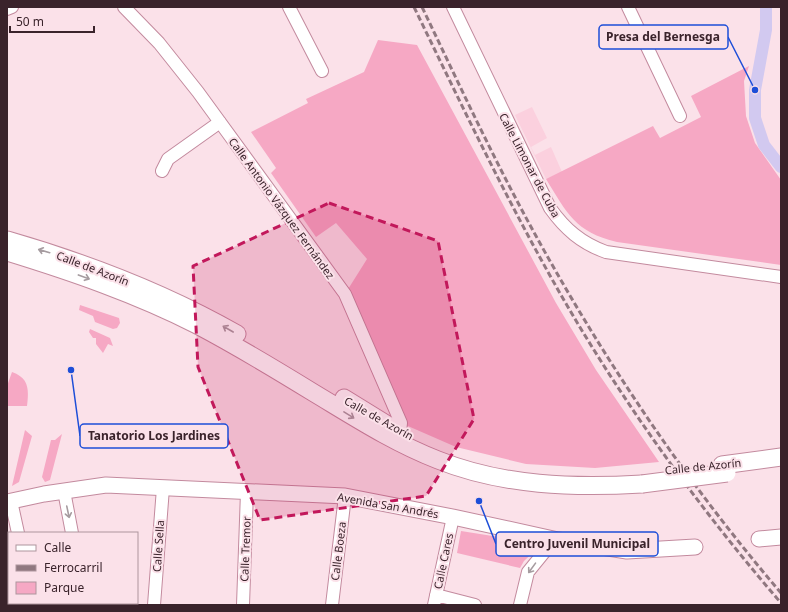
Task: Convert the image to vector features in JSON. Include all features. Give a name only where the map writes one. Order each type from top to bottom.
[{"type":"main road","name":"Calle de Azorín","points":[[7,240],[49,252],[110,273],[196,311],[400,432],[449,452],[486,465],[528,473],[640,479]]},
{"type":"main road","name":"Calle de Azorín","points":[[7,252],[71,272],[126,292],[196,325],[262,361],[364,424],[439,461],[518,481],[595,487],[640,479],[724,469],[781,467]]},
{"type":"main road","name":"Calle de Azorín","points":[[724,469],[781,457]]},
{"type":"street","points":[[7,9],[12,7]]},
{"type":"street","name":"Calle Antonio Vázquez Fernández","points":[[124,7],[159,43],[220,122],[345,294],[401,423],[400,432]]},
{"type":"street","points":[[289,7],[322,71]]},
{"type":"street","name":"Calle Limonar de Cuba","points":[[453,7],[550,208],[562,224],[576,237],[590,246],[606,252],[781,277]]},
{"type":"street","points":[[628,7],[680,116]]},
{"type":"street","points":[[162,171],[168,159],[220,122]]},
{"type":"street","name":"Avenida San Andrés","points":[[9,501],[106,485],[345,496],[453,517],[558,540],[627,552],[695,547]]},
{"type":"street","name":"Calle Sella","points":[[154,605],[163,488]]},
{"type":"street","points":[[64,491],[72,532]]},
{"type":"street","name":"Calle Tremor","points":[[243,605],[247,492]]},
{"type":"street","name":"Calle Boeza","points":[[332,605],[345,496]]},
{"type":"street","points":[[9,501],[18,532]]},
{"type":"street","name":"Calle Cares","points":[[435,600],[453,517]]},
{"type":"street","points":[[759,539],[781,536]]},
{"type":"street","points":[[520,605],[528,572],[550,545],[558,540]]},
{"type":"street","points":[[435,600],[475,605]]},
{"type":"street","points":[[107,605],[126,605]]},
{"type":"highlighted area","points":[[329,203],[438,241],[474,419],[426,496],[260,520],[198,367],[193,266]]},
{"type":"shaded area","points":[[532,107],[547,138],[531,147],[535,155],[551,147],[562,172],[546,179],[515,115]]},
{"type":"green space","points":[[378,40],[417,45],[556,303],[596,370],[659,462],[595,468],[526,464],[456,447],[401,423],[345,294],[367,259],[336,223],[316,237],[271,173],[276,168],[251,132],[308,103],[306,99],[364,72]]},
{"type":"green space","points":[[749,66],[744,81],[746,116],[755,143],[781,180],[781,265],[617,242],[591,233],[574,220],[560,202],[546,179],[653,126],[660,138],[701,117],[691,96]]},
{"type":"green space","points":[[80,305],[119,318],[120,323],[117,328],[113,329],[95,322],[93,316],[79,310]]},
{"type":"green space","points":[[90,329],[110,338],[113,346],[108,344],[103,353],[96,344],[96,338],[93,338],[89,332]]},
{"type":"green space","points":[[12,372],[22,377],[27,385],[27,406],[7,406],[7,386]]},
{"type":"green space","points":[[25,430],[32,436],[19,482],[12,486]]},
{"type":"green space","points":[[62,434],[50,480],[45,482],[42,477],[51,440],[55,440]]},
{"type":"green space","points":[[461,531],[542,544],[524,561],[520,568],[457,553]]},
{"type":"waterway","points":[[766,7],[766,30],[755,90],[755,118],[764,145],[781,167]]},
{"type":"railway","points":[[414,7],[513,207],[578,324],[624,397],[674,468],[699,502],[781,603]]},
{"type":"railway","points":[[422,7],[506,180],[563,283],[619,376],[713,509],[781,593]]},
{"type":"place","name":"Presa del Bernesga","points":[[755,90]]},
{"type":"place","name":"Tanatorio Los Jardines","points":[[71,370]]},
{"type":"place","name":"Centro Juvenil Municipal","points":[[479,501]]}]
